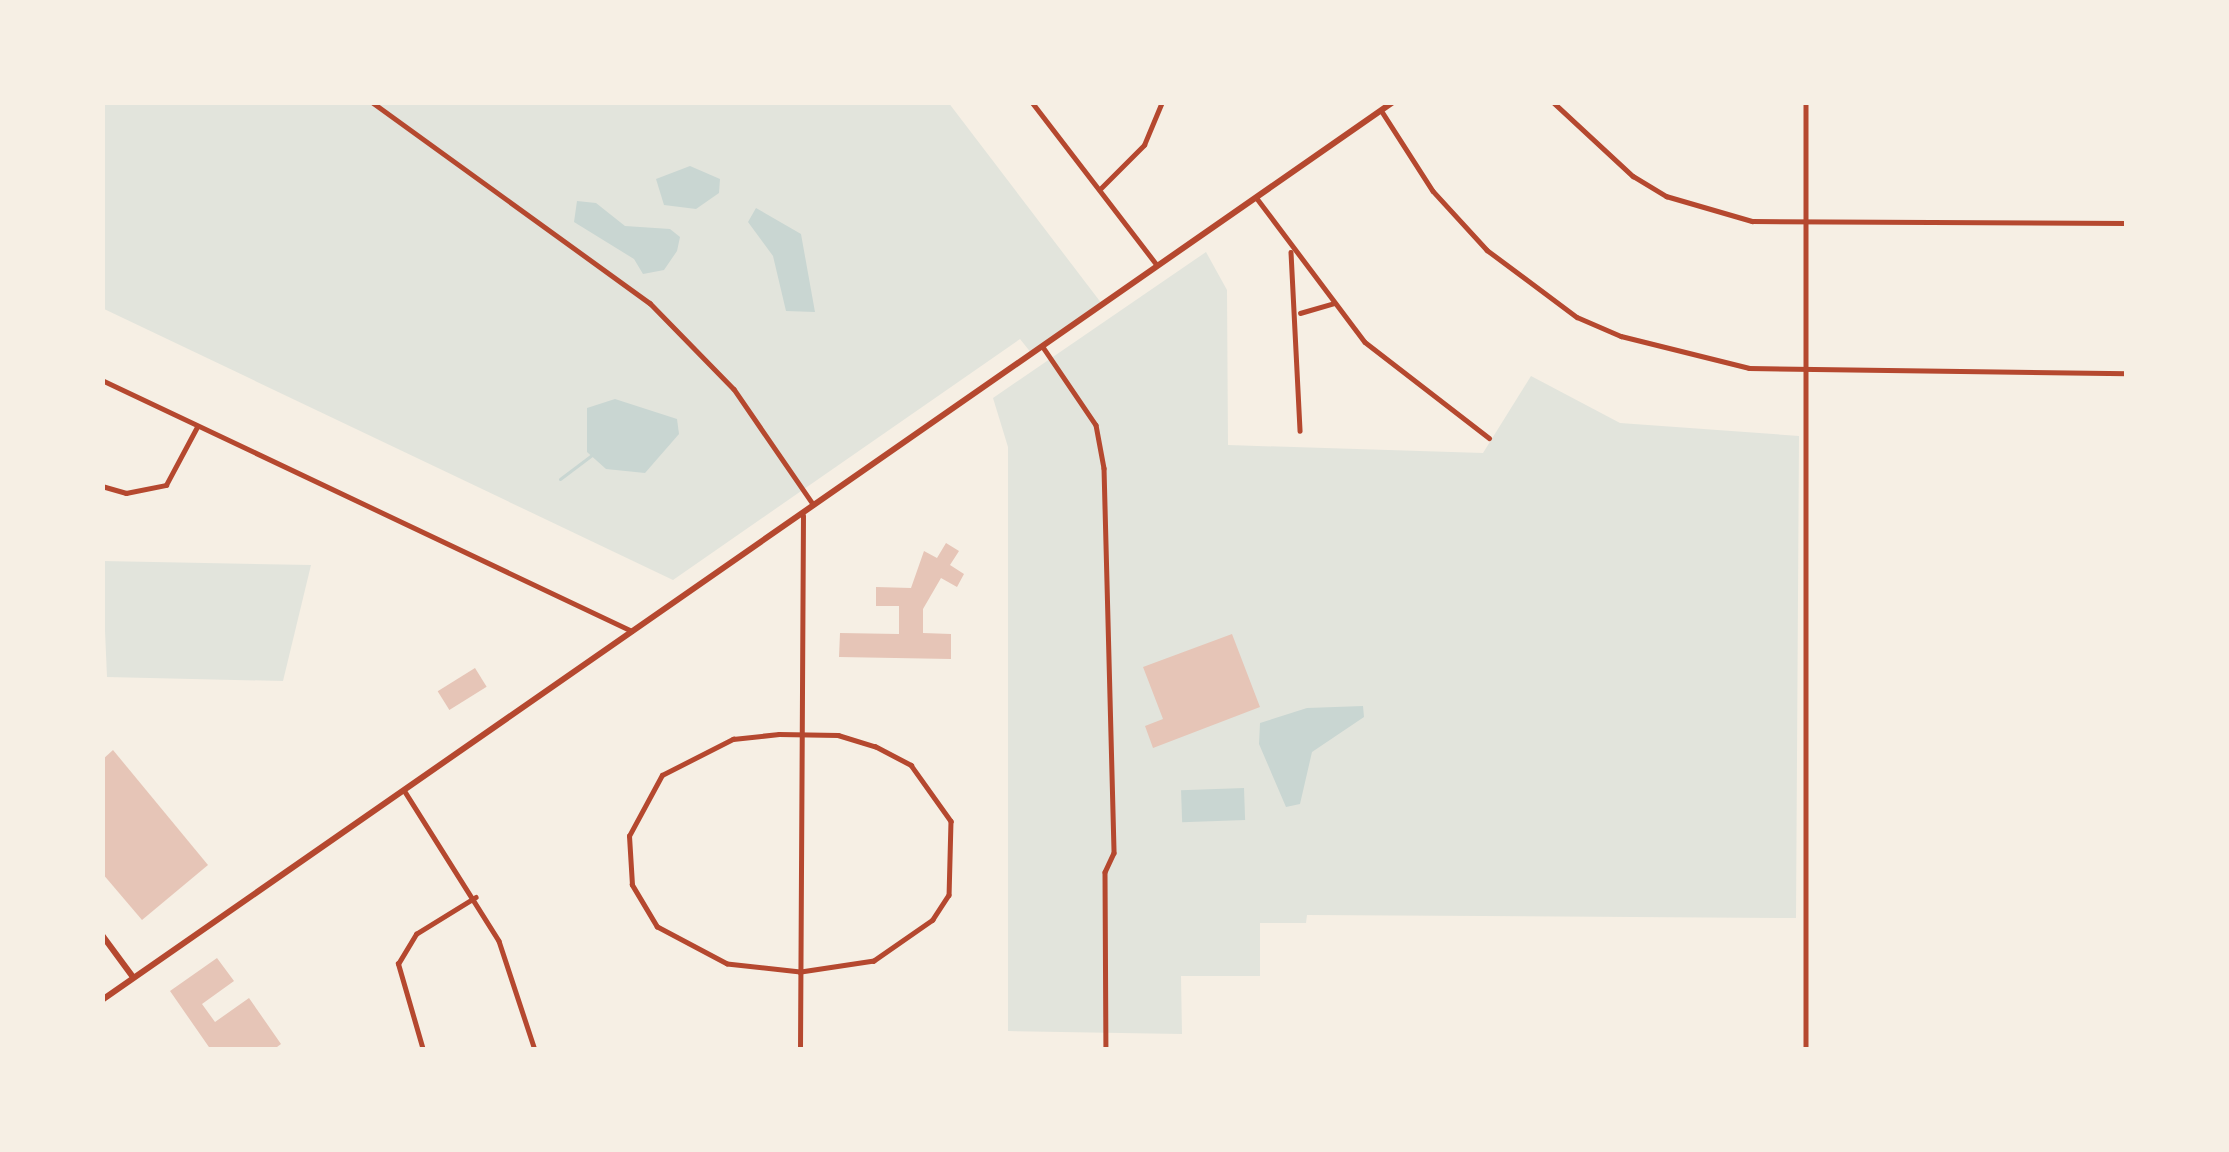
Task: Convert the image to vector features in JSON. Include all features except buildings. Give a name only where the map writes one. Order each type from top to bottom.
[{"type":"main road","points":[[102,1000],[1393,102]]},
{"type":"main road","points":[[102,935],[133,977]]},
{"type":"street","points":[[372,102],[650,303],[734,389],[813,504]]},
{"type":"street","points":[[1033,102],[1157,265]]},
{"type":"street","points":[[1101,188],[1144,145],[1162,102]]},
{"type":"street","points":[[1553,102],[1599,151],[1666,196],[1752,221],[2127,224]]},
{"type":"street","points":[[1806,102],[1806,1050]]},
{"type":"street","points":[[1381,110],[1459,222],[1577,317],[1685,358],[1807,372],[2127,373]]},
{"type":"street","points":[[1256,197],[1334,303],[1398,372],[1490,438]]},
{"type":"street","points":[[1290,248],[1300,313],[1300,431]]},
{"type":"street","points":[[1300,313],[1334,303]]},
{"type":"street","points":[[1043,347],[1096,425],[1104,468],[1114,853],[1105,872],[1106,1050]]},
{"type":"street","points":[[102,380],[632,631]]},
{"type":"street","points":[[102,486],[127,493],[166,485],[198,425]]},
{"type":"street","points":[[800,1050],[802,512]]},
{"type":"street","points":[[838,735],[911,765],[951,821],[954,862],[949,895],[903,944],[874,961],[800,972],[727,964],[683,946],[657,927],[632,886],[627,859],[638,806],[662,775],[733,740],[838,735]]},
{"type":"street","points":[[404,790],[476,897],[535,1050]]},
{"type":"street","points":[[423,1050],[398,964],[416,934],[476,897]]},
{"type":"shaded area","points":[[102,102],[948,102],[1102,304],[1032,354],[1020,339],[673,580],[102,308]]},
{"type":"shaded area","points":[[690,166],[720,179],[719,193],[696,209],[664,205],[656,179]]},
{"type":"shaded area","points":[[577,201],[596,203],[625,226],[670,229],[680,237],[677,251],[664,270],[643,274],[634,259],[574,222]]},
{"type":"shaded area","points":[[756,208],[801,234],[815,312],[786,311],[773,256],[748,222]]},
{"type":"shaded area","points":[[1206,252],[1227,290],[1228,445],[1483,453],[1531,376],[1620,423],[1799,436],[1796,918],[1307,915],[1306,923],[1260,923],[1260,976],[1181,976],[1182,1034],[1008,1031],[1008,447],[993,398]]},
{"type":"shaded area","points":[[615,399],[677,419],[679,434],[645,473],[606,469],[587,452],[587,408]]},
{"type":"shaded area","points":[[102,561],[311,565],[283,681],[107,677]]},
{"type":"shaded area","points":[[1363,706],[1364,717],[1312,752],[1300,804],[1286,807],[1259,744],[1260,723],[1307,708]]},
{"type":"shaded area","points":[[1244,788],[1245,820],[1182,822],[1181,790]]},
{"type":"waterway","points":[[560,479],[591,456]]}]
